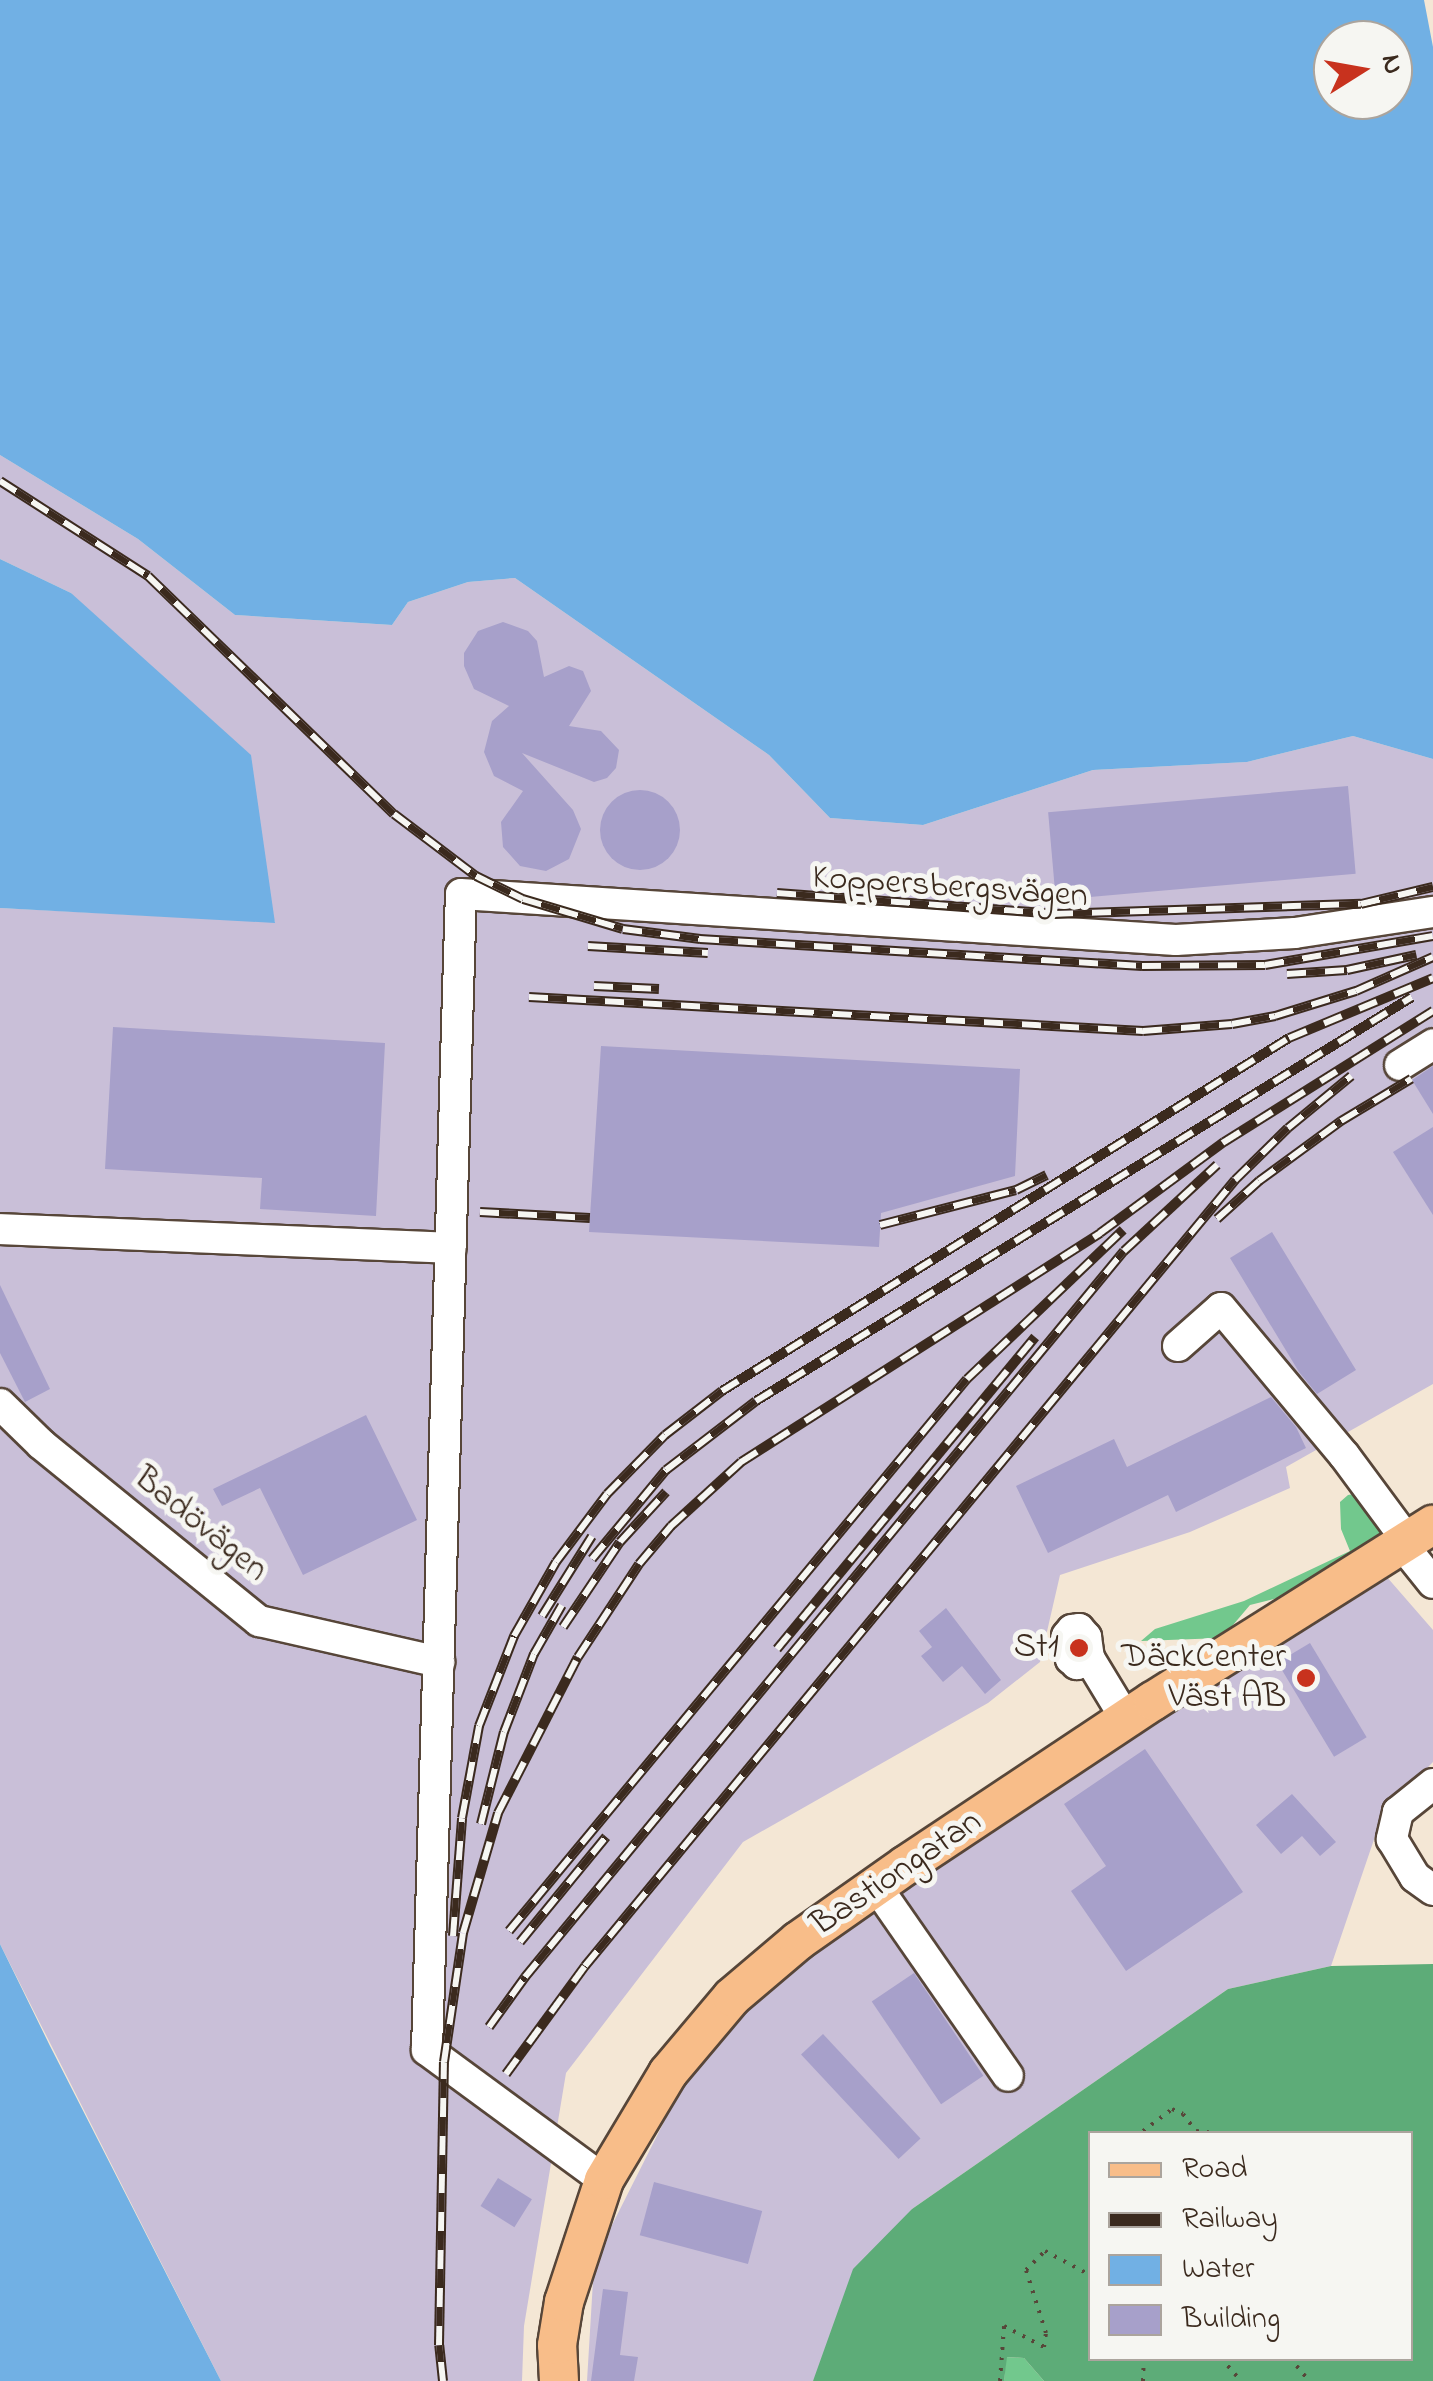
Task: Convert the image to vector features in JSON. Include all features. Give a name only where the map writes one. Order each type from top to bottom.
[{"type":"main road","name":"Bastiongatan","points":[[558,2381],[557,2345],[564,2302],[604,2180],[668,2073],[732,1997],[798,1941],[876,1886],[1126,1719],[1414,1536]]},
{"type":"street","name":"Koppersbergsvägen","points":[[450,1248],[461,894],[1176,940],[1326,930],[1433,912]]},
{"type":"street","points":[[1400,1065],[1433,1044]]},
{"type":"street","points":[[0,1230],[450,1248],[427,2050],[604,2180]]},
{"type":"street","points":[[1178,1346],[1222,1308],[1414,1536],[1433,1583]]},
{"type":"street","name":"Badövägen","points":[[0,1404],[41,1444],[259,1621],[438,1662]]},
{"type":"street","points":[[1090,1660],[1126,1719]]},
{"type":"street","points":[[1433,1784],[1398,1812],[1392,1839],[1415,1877],[1433,1890]]},
{"type":"street","points":[[876,1886],[1008,2076]]},
{"type":"path","points":[[1143,2131],[1172,2109],[1184,2114],[1196,2130],[1203,2131]]},
{"type":"path","points":[[1000,2381],[1004,2326],[1044,2347],[1046,2333],[1026,2270],[1045,2251],[1088,2273]]},
{"type":"path","points":[[1224,2361],[1242,2381]]},
{"type":"path","points":[[1292,2361],[1309,2381]]},
{"type":"shaded area","points":[[0,455],[138,539],[235,615],[392,625],[408,602],[468,582],[515,578],[769,755],[830,818],[923,825],[1093,770],[1247,762],[1353,736],[1433,759],[1433,1384],[1286,1467],[1290,1488],[1190,1532],[1060,1575],[1040,1662],[988,1703],[743,1842],[566,2073],[524,2326],[522,2381],[221,2381],[0,1944],[0,908],[275,922],[71,593],[0,559]]},
{"type":"shaded area","points":[[1386,1576],[1433,1630],[1433,1762],[1383,1813],[1331,1966],[1228,1989],[912,2209],[813,2381],[587,2381],[593,2281],[604,2241],[680,2090],[741,2014],[816,1948],[1071,1775]]},
{"type":"green space","points":[[1359,1493],[1382,1520],[1379,1537],[1305,1591],[1250,1605],[1222,1638],[1141,1641],[1155,1629],[1244,1601],[1350,1551],[1341,1529],[1340,1502]]},
{"type":"green space","points":[[1433,1964],[1433,2381],[1044,2381],[1024,2358],[1007,2357],[1004,2381],[813,2381],[853,2269],[912,2209],[1228,1989],[1331,1966]]},
{"type":"green space","points":[[1006,2357],[1024,2358],[1044,2381],[1004,2381]]},
{"type":"water","points":[[0,0],[1424,0],[1433,47],[1433,759],[1353,736],[1247,762],[1093,770],[923,825],[830,818],[769,755],[515,578],[468,582],[408,602],[392,625],[235,615],[138,539],[0,455]]},
{"type":"water","points":[[0,559],[71,593],[251,755],[275,923],[0,908]]},
{"type":"water","points":[[0,1944],[50,2046],[221,2381],[0,2381]]},
{"type":"building","points":[[503,622],[528,631],[537,641],[544,677],[569,666],[583,671],[591,691],[569,726],[601,731],[619,750],[616,768],[607,778],[594,782],[522,753],[573,810],[581,829],[569,859],[546,871],[520,866],[503,847],[501,822],[523,791],[494,776],[484,752],[492,721],[509,706],[474,689],[464,666],[464,653],[478,631]]},
{"type":"building","points":[[1348,786],[1356,874],[1056,900],[1048,812]]},
{"type":"building","points":[[640,790],[655,793],[668,802],[677,815],[677,845],[668,858],[655,867],[640,870],[625,867],[612,858],[603,845],[600,830],[603,815],[612,802],[625,793]]},
{"type":"building","points":[[113,1027],[385,1043],[376,1216],[260,1209],[262,1178],[105,1169]]},
{"type":"building","points":[[601,1046],[1020,1069],[1015,1176],[881,1213],[879,1247],[589,1232]]},
{"type":"building","points":[[1433,1066],[1433,1114],[1412,1080]]},
{"type":"building","points":[[1433,1127],[1433,1215],[1393,1152]]},
{"type":"building","points":[[1272,1232],[1356,1370],[1317,1394],[1299,1372],[1230,1258]]},
{"type":"building","points":[[0,1285],[50,1389],[25,1402],[0,1353]]},
{"type":"building","points":[[1271,1397],[1296,1427],[1306,1448],[1176,1512],[1168,1495],[1048,1553],[1016,1486],[1114,1439],[1127,1467]]},
{"type":"building","points":[[366,1415],[417,1520],[303,1575],[260,1488],[222,1506],[213,1489]]},
{"type":"building","points":[[946,1608],[1001,1680],[985,1694],[962,1666],[943,1682],[921,1656],[932,1647],[919,1631]]},
{"type":"building","points":[[1310,1643],[1367,1737],[1334,1757],[1277,1663]]},
{"type":"building","points":[[1145,1749],[1243,1892],[1126,1971],[1071,1891],[1106,1866],[1064,1804]]},
{"type":"building","points":[[1292,1794],[1336,1842],[1320,1856],[1302,1836],[1281,1854],[1256,1825]]},
{"type":"building","points":[[914,1973],[983,2076],[941,2104],[872,2002]]},
{"type":"building","points":[[823,2034],[921,2139],[899,2159],[801,2054]]},
{"type":"building","points":[[498,2178],[532,2199],[514,2227],[481,2206]]},
{"type":"building","points":[[654,2182],[762,2211],[748,2264],[640,2235]]},
{"type":"building","points":[[603,2289],[628,2292],[620,2355],[638,2357],[634,2381],[591,2381]]},
{"type":"railway","points":[[0,481],[148,576],[394,814],[476,876],[523,899],[623,929],[700,939],[1142,966],[1265,965],[1433,936]]},
{"type":"railway","points":[[777,893],[1054,914],[1361,904],[1433,887]]},
{"type":"railway","points":[[588,946],[708,953]]},
{"type":"railway","points":[[1287,974],[1347,970],[1416,955]]},
{"type":"railway","points":[[529,997],[1143,1031],[1232,1024],[1275,1016],[1356,991],[1433,957]]},
{"type":"railway","points":[[453,1936],[462,1818],[479,1726],[514,1636],[556,1562],[607,1494],[665,1435],[722,1391],[1289,1038],[1433,978]]},
{"type":"railway","points":[[594,986],[659,989]]},
{"type":"railway","points":[[592,1559],[666,1470],[756,1401],[1412,997]]},
{"type":"railway","points":[[443,2381],[439,2345],[444,2062],[463,1933],[498,1813],[578,1657],[639,1564],[671,1526],[741,1462],[1100,1233],[1224,1142],[1433,1011]]},
{"type":"railway","points":[[506,2074],[585,1966],[1235,1180],[1288,1128],[1351,1076]]},
{"type":"railway","points":[[1217,1219],[1259,1181],[1341,1121],[1411,1079]]},
{"type":"railway","points":[[489,2027],[525,1977],[1124,1251],[1217,1165]]},
{"type":"railway","points":[[880,1225],[1016,1190],[1047,1175]]},
{"type":"railway","points":[[480,1212],[590,1218]]},
{"type":"railway","points":[[509,1931],[967,1379],[1123,1230]]},
{"type":"railway","points":[[777,1649],[1035,1337]]},
{"type":"railway","points":[[563,1627],[620,1542],[666,1492]]},
{"type":"railway","points":[[542,1616],[592,1536]]},
{"type":"railway","points":[[481,1824],[504,1732],[534,1654],[562,1605]]},
{"type":"railway","points":[[520,1942],[606,1837]]},
{"type":"place","name":"St1","points":[[1079,1648]]},
{"type":"place","name":"DäckCenter Väst AB","points":[[1306,1678]]}]
